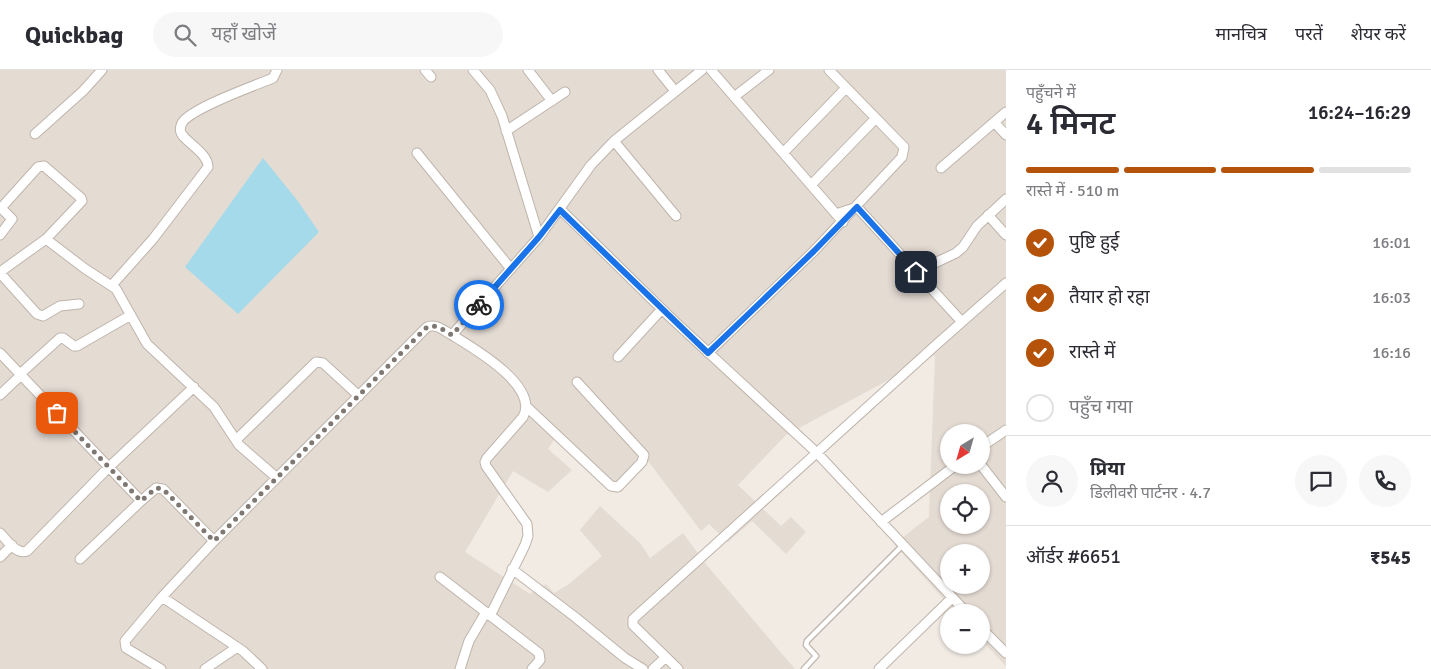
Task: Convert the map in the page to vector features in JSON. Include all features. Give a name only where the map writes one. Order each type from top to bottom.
[{"type":"street","points":[[35,134],[102,70]]},
{"type":"street","points":[[112,285],[153,239],[208,167],[207,160],[182,136],[180,128],[185,119],[210,104],[272,78],[277,70]]},
{"type":"street","points":[[474,70],[492,95],[506,131],[539,237]]},
{"type":"street","points":[[528,70],[552,101]]},
{"type":"street","points":[[658,70],[675,91]]},
{"type":"street","points":[[452,335],[539,237],[591,165],[614,141],[702,70]]},
{"type":"street","points":[[711,70],[843,222]]},
{"type":"street","points":[[734,97],[769,70]]},
{"type":"street","points":[[708,353],[843,222],[902,157],[904,147],[829,70]]},
{"type":"street","points":[[783,153],[846,88]]},
{"type":"street","points":[[506,131],[565,92]]},
{"type":"street","points":[[941,168],[1006,112]]},
{"type":"street","points":[[811,185],[876,118]]},
{"type":"street","points":[[994,122],[1006,135]]},
{"type":"street","points":[[614,141],[676,216]]},
{"type":"street","points":[[417,153],[512,268]]},
{"type":"street","points":[[0,235],[12,219],[0,208],[38,167],[44,166],[81,198],[82,201],[46,239],[0,272],[37,314],[43,316],[60,306],[79,304]]},
{"type":"street","points":[[916,272],[956,253],[977,226],[1006,199]]},
{"type":"street","points":[[836,214],[857,207]]},
{"type":"street","points":[[857,207],[962,322]]},
{"type":"street","points":[[560,210],[708,353],[816,452],[958,604]]},
{"type":"street","points":[[988,215],[1006,235]]},
{"type":"street","points":[[46,239],[84,268],[112,285],[119,293],[147,344],[214,406],[239,445],[277,478]]},
{"type":"street","points":[[678,669],[633,625],[633,619],[816,452],[1006,283]]},
{"type":"street","points":[[618,357],[662,309]]},
{"type":"street","points":[[0,395],[60,338],[77,346],[131,315]]},
{"type":"street","points":[[161,669],[126,648],[125,640],[214,541],[427,327],[436,326],[490,359],[517,385],[527,408],[611,486],[618,487],[642,462],[644,455],[577,382]]},
{"type":"street","points":[[0,353],[141,501]]},
{"type":"street","points":[[236,440],[316,362],[323,363],[359,396]]},
{"type":"street","points":[[0,533],[19,552],[27,552],[109,467],[194,387]]},
{"type":"street","points":[[460,669],[469,641],[488,614],[527,541],[527,524],[485,462],[523,417],[527,408]]},
{"type":"street","points":[[990,441],[1006,430]]},
{"type":"street","points":[[881,522],[944,474]]},
{"type":"street","points":[[988,474],[1006,497]]},
{"type":"street","points":[[80,559],[156,488],[163,489],[214,541]]},
{"type":"street","points":[[0,557],[12,545]]},
{"type":"street","points":[[512,569],[625,658],[643,669]]},
{"type":"street","points":[[440,577],[539,653],[540,660],[532,669]]},
{"type":"street","points":[[162,597],[252,658],[262,669]]},
{"type":"street","points":[[879,669],[952,598]]},
{"type":"street","points":[[990,637],[1006,653]]},
{"type":"street","points":[[209,668],[236,648]]},
{"type":"street","points":[[653,669],[666,657]]},
{"type":"lane","points":[[804,669],[816,656],[806,646],[807,641],[903,545]]},
{"type":"shaded area","points":[[0,70],[1006,70],[1006,666],[990,649],[990,604],[948,604],[894,544],[929,517],[935,355],[786,435],[738,485],[781,526],[791,517],[806,532],[786,554],[752,521],[728,542],[709,524],[701,531],[648,461],[616,493],[555,438],[548,449],[572,470],[548,492],[513,471],[465,552],[530,594],[546,584],[554,593],[569,584],[602,556],[580,530],[600,506],[640,543],[650,558],[683,533],[705,563],[795,669],[0,669]]},
{"type":"water","points":[[263,158],[297,200],[319,232],[238,314],[185,267]]},
{"type":"way so far","points":[[57,413],[141,501],[156,488],[163,489],[214,541],[427,327],[436,326],[452,335],[479,305]]},
{"type":"route","points":[[479,305],[539,237],[560,210],[708,353],[857,207],[916,272]]}]
